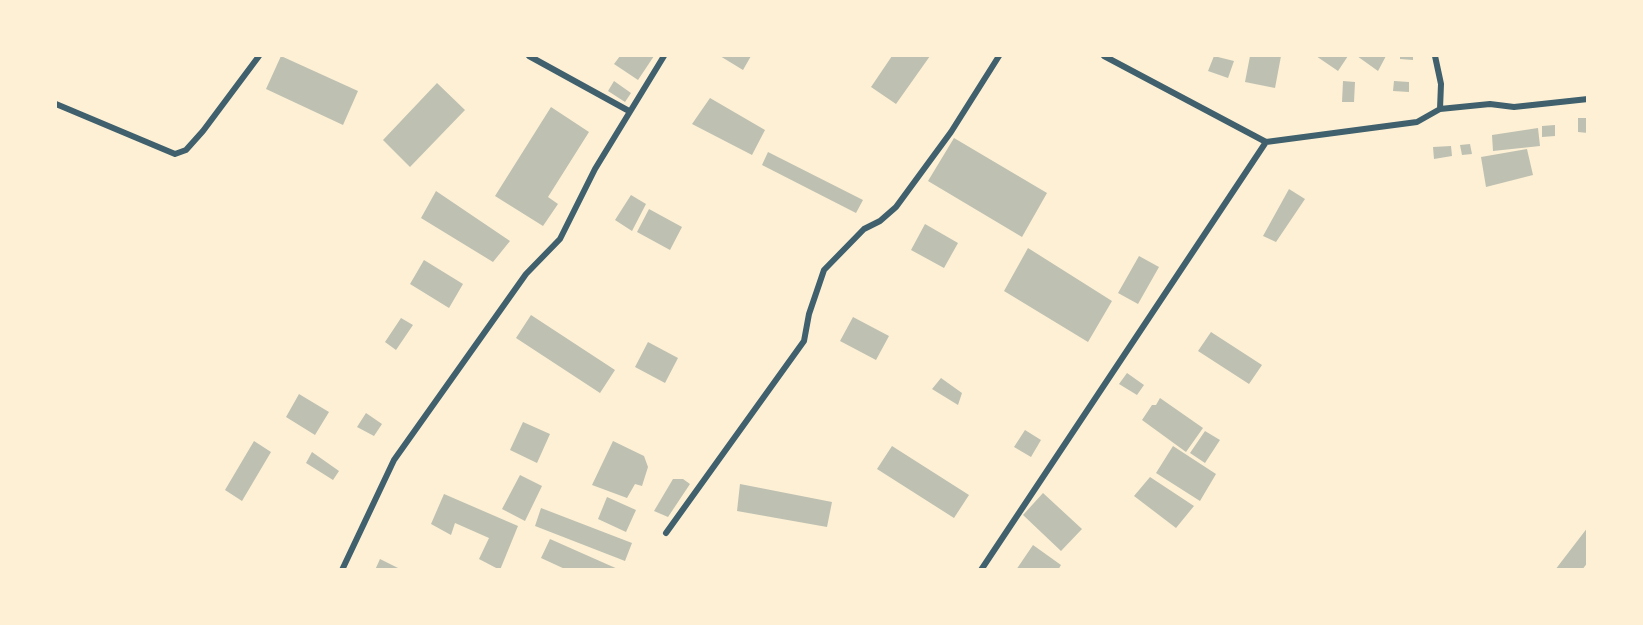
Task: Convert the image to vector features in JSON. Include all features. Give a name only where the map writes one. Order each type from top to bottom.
[{"type":"street","points":[[56,104],[175,154],[186,150],[203,131],[259,56]]},
{"type":"street","points":[[529,56],[629,111]]},
{"type":"street","points":[[342,570],[394,460],[526,274],[560,239],[595,169],[664,56]]},
{"type":"street","points":[[666,533],[804,341],[824,270],[864,229],[880,221],[896,207],[951,132],[999,56]]},
{"type":"street","points":[[1104,56],[1266,142],[1417,122],[1440,109],[1490,104],[1514,107],[1587,99]]},
{"type":"street","points":[[1435,56],[1441,84],[1440,109]]},
{"type":"street","points":[[981,570],[1266,142]]},
{"type":"building","points":[[281,56],[358,91],[343,125],[266,89]]},
{"type":"building","points":[[620,56],[654,56],[638,80],[614,64]]},
{"type":"building","points":[[720,56],[751,56],[743,70]]},
{"type":"building","points":[[892,56],[930,56],[896,104],[871,87]]},
{"type":"building","points":[[1214,56],[1234,61],[1228,78],[1208,71]]},
{"type":"building","points":[[1250,56],[1281,56],[1275,88],[1245,82]]},
{"type":"building","points":[[1316,56],[1348,56],[1338,71]]},
{"type":"building","points":[[1357,56],[1386,56],[1378,71]]},
{"type":"building","points":[[1400,56],[1413,56],[1413,60],[1400,59]]},
{"type":"building","points":[[614,81],[631,93],[625,102],[608,91]]},
{"type":"building","points":[[1343,81],[1355,82],[1354,102],[1342,102]]},
{"type":"building","points":[[1394,81],[1409,82],[1409,92],[1393,91]]},
{"type":"building","points":[[437,83],[465,110],[410,167],[383,140]]},
{"type":"building","points":[[710,98],[765,130],[752,155],[692,124]]},
{"type":"building","points":[[551,107],[589,132],[548,197],[558,204],[543,226],[495,196]]},
{"type":"building","points":[[1578,118],[1588,118],[1588,133],[1578,132]]},
{"type":"building","points":[[1555,125],[1555,136],[1542,137],[1542,126]]},
{"type":"building","points":[[1538,128],[1540,146],[1493,151],[1492,135]]},
{"type":"building","points":[[954,138],[1047,193],[1022,237],[928,181]]},
{"type":"building","points":[[1470,144],[1472,154],[1462,155],[1460,145]]},
{"type":"building","points":[[1451,146],[1452,156],[1434,159],[1433,147]]},
{"type":"building","points":[[1527,149],[1533,175],[1486,187],[1481,157]]},
{"type":"building","points":[[768,152],[863,200],[856,213],[762,165]]},
{"type":"building","points":[[1289,189],[1305,199],[1276,242],[1263,236]]},
{"type":"building","points":[[436,191],[510,241],[493,262],[421,218]]},
{"type":"building","points":[[631,195],[646,204],[632,231],[615,220]]},
{"type":"building","points":[[649,209],[682,227],[670,250],[637,232]]},
{"type":"building","points":[[925,224],[958,243],[944,268],[911,250]]},
{"type":"building","points":[[1028,248],[1112,301],[1088,342],[1004,291]]},
{"type":"building","points":[[1139,256],[1159,267],[1138,304],[1118,293]]},
{"type":"building","points":[[424,260],[463,284],[449,308],[410,284]]},
{"type":"building","points":[[531,315],[615,370],[600,393],[516,338]]},
{"type":"building","points":[[853,317],[889,336],[876,360],[840,341]]},
{"type":"building","points":[[401,318],[413,325],[396,350],[385,342]]},
{"type":"building","points":[[1211,332],[1262,365],[1249,384],[1198,351]]},
{"type":"building","points":[[648,342],[678,358],[665,383],[635,367]]},
{"type":"building","points":[[1127,373],[1144,385],[1137,395],[1119,384]]},
{"type":"building","points":[[941,378],[962,393],[958,405],[932,389]]},
{"type":"building","points":[[299,394],[329,412],[315,435],[286,417]]},
{"type":"building","points":[[1160,398],[1203,428],[1186,452],[1142,420]]},
{"type":"building","points":[[366,413],[382,424],[374,436],[357,427]]},
{"type":"building","points":[[523,422],[550,434],[537,463],[510,450]]},
{"type":"building","points":[[1025,430],[1041,440],[1031,457],[1014,447]]},
{"type":"building","points":[[1205,431],[1220,440],[1205,463],[1190,453]]},
{"type":"building","points":[[254,441],[271,452],[242,501],[225,490]]},
{"type":"building","points":[[613,441],[644,456],[648,467],[642,486],[635,484],[627,498],[592,485]]},
{"type":"building","points":[[892,446],[969,495],[954,518],[877,469]]},
{"type":"building","points":[[1173,446],[1216,474],[1200,501],[1156,473]]},
{"type":"building","points":[[312,452],[339,471],[333,480],[306,463]]},
{"type":"building","points":[[520,475],[542,486],[525,521],[502,509]]},
{"type":"building","points":[[1150,477],[1194,506],[1176,528],[1134,496]]},
{"type":"building","points":[[673,479],[683,479],[690,484],[668,517],[654,511]]},
{"type":"building","points":[[740,484],[832,502],[827,527],[737,511]]},
{"type":"building","points":[[1043,493],[1082,529],[1061,551],[1023,515]]},
{"type":"building","points":[[444,494],[518,526],[500,570],[479,559],[489,538],[455,523],[451,535],[431,524]]},
{"type":"building","points":[[607,497],[636,510],[626,532],[598,519]]},
{"type":"building","points":[[541,508],[632,543],[625,561],[535,526]]},
{"type":"building","points":[[1588,527],[1588,562],[1582,570],[1555,570]]},
{"type":"building","points":[[550,539],[620,570],[567,570],[541,558]]},
{"type":"building","points":[[1033,545],[1061,565],[1058,570],[1016,570]]},
{"type":"building","points":[[380,559],[402,570],[375,570]]}]
